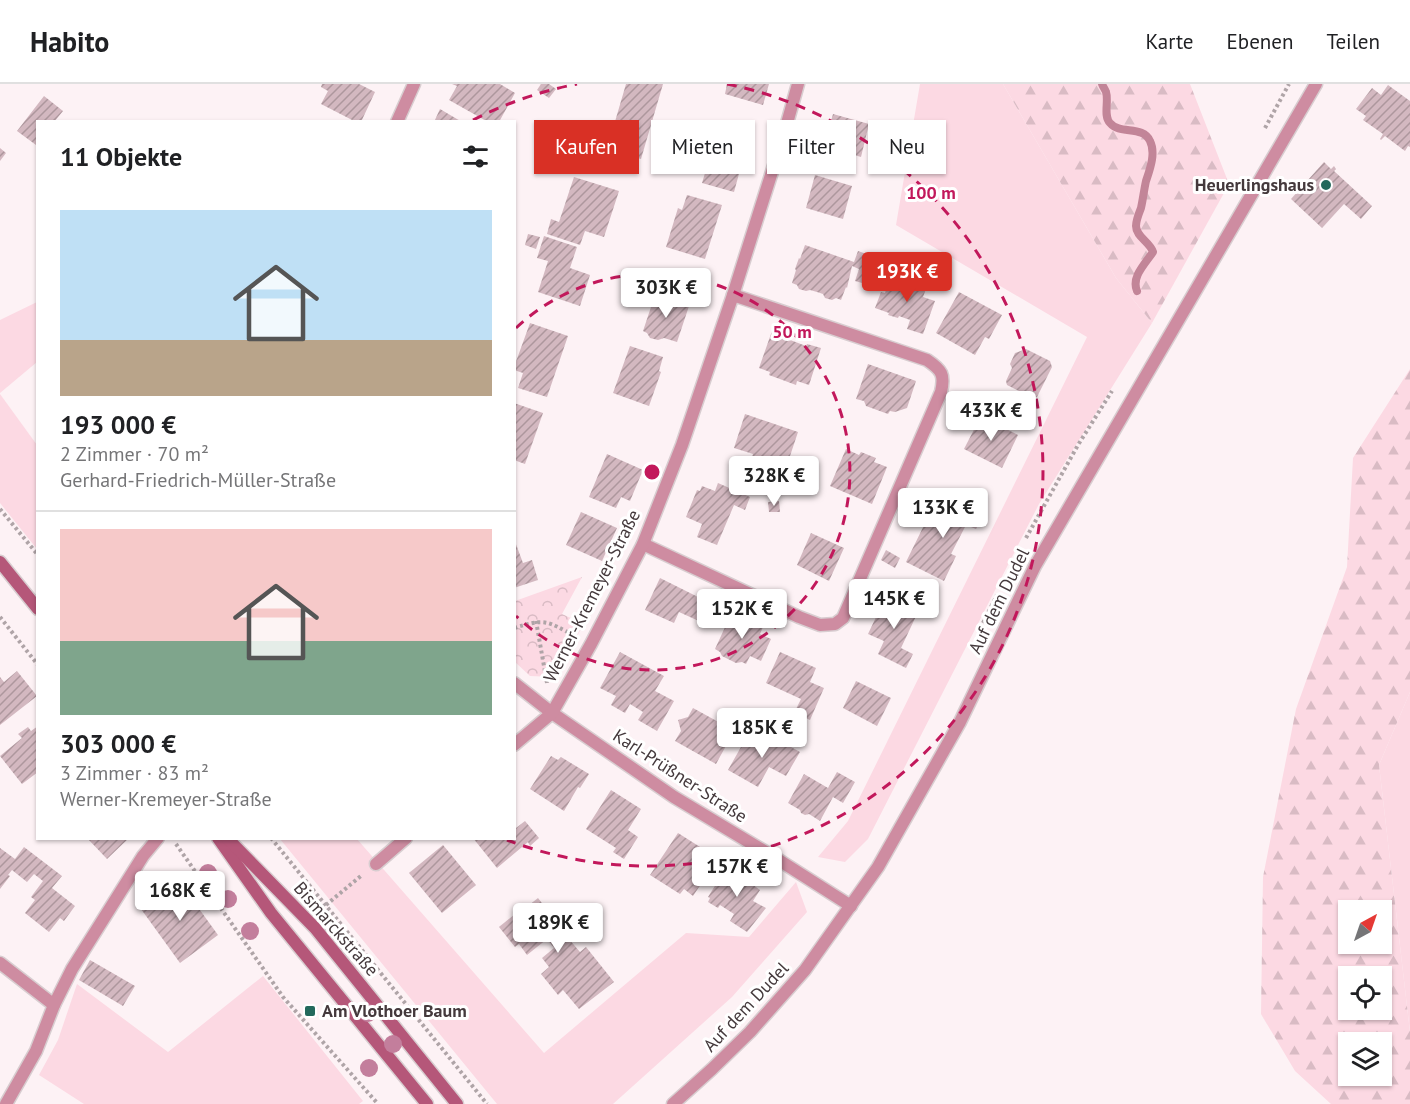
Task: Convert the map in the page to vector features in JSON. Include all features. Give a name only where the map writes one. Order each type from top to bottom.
[{"type":"main road","points":[[0,562],[36,607]]},
{"type":"main road","points":[[219,840],[271,913],[427,1104]]},
{"type":"main road","name":"Bismarckstraße","points":[[229,840],[315,928],[457,1104]]},
{"type":"street","points":[[398,120],[414,84]]},
{"type":"street","name":"Werner-Kremeyer-Straße","points":[[552,713],[643,544],[682,445],[733,295],[798,84]]},
{"type":"street","name":"Auf dem Dudel","points":[[673,1104],[750,1032],[805,970],[890,848],[960,722],[1035,566],[1316,84]]},
{"type":"street","points":[[643,544],[799,617],[820,625],[835,624],[843,618],[941,392],[944,379],[939,367],[927,360],[733,295]]},
{"type":"street","name":"Karl-Prüßner-Straße","points":[[516,685],[552,713],[674,797],[851,906]]},
{"type":"street","points":[[516,743],[552,713]]},
{"type":"street","points":[[6,1104],[36,1051],[54,1005],[72,969],[143,856],[156,840]]},
{"type":"street","points":[[376,864],[404,840]]},
{"type":"street","points":[[0,963],[54,1005]]},
{"type":"path","points":[[0,509],[36,553]]},
{"type":"path","points":[[0,617],[36,662]]},
{"type":"path","points":[[536,621],[552,713]]},
{"type":"path","points":[[516,627],[536,621],[548,622],[591,644]]},
{"type":"path","points":[[173,840],[283,997],[378,1104]]},
{"type":"path","points":[[273,840],[488,1104]]},
{"type":"path","points":[[326,905],[376,864]]},
{"type":"green space","points":[[920,84],[1003,84],[1116,278],[1152,323],[1039,504],[868,839],[845,862],[818,857],[848,821],[1087,337],[896,225],[905,174],[946,174],[946,120],[914,120]]},
{"type":"green space","points":[[1003,84],[1190,84],[1229,184],[1152,323],[1116,278]]},
{"type":"green space","points":[[36,302],[36,363],[0,393],[0,320]]},
{"type":"green space","points":[[1410,369],[1410,692],[1379,765],[1410,1032],[1410,1104],[1331,1104],[1295,1071],[1261,1014],[1263,877],[1296,709],[1347,567],[1353,458]]},
{"type":"green space","points":[[0,394],[36,444],[36,548],[0,503]]},
{"type":"green space","points":[[582,577],[562,614],[584,624],[553,677],[530,676],[516,663],[516,601]]},
{"type":"green space","points":[[1410,692],[1410,1032],[1379,765]]},
{"type":"green space","points":[[281,840],[358,840],[544,1053],[686,933],[749,937],[796,882],[807,912],[732,997],[613,1104],[497,1104]]},
{"type":"green space","points":[[263,976],[363,1101],[359,1104],[84,1104],[39,1075],[58,1040],[77,984],[168,1052]]},
{"type":"building","points":[[322,84],[359,84],[375,92],[362,120],[352,120],[321,104],[328,91],[321,87]]},
{"type":"building","points":[[452,84],[500,84],[515,93],[500,120],[484,120],[449,100],[457,86]]},
{"type":"building","points":[[541,84],[549,84],[556,89],[549,98],[537,90]]},
{"type":"building","points":[[626,84],[663,84],[641,159],[639,158],[639,120],[615,120]]},
{"type":"building","points":[[727,84],[769,84],[763,105],[725,94]]},
{"type":"building","points":[[1388,85],[1410,101],[1410,147],[1408,146],[1405,151],[1385,136],[1381,140],[1383,134],[1363,120],[1366,116],[1356,109],[1372,88],[1381,95]]},
{"type":"building","points":[[44,96],[63,111],[56,120],[36,120],[36,145],[17,131]]},
{"type":"building","points":[[440,109],[459,120],[435,120]]},
{"type":"building","points":[[833,114],[855,120],[831,120]]},
{"type":"building","points":[[856,120],[868,124],[861,157],[856,156]]},
{"type":"building","points":[[0,148],[6,153],[0,161]]},
{"type":"building","name":"Heuerlingshaus","points":[[1324,162],[1331,169],[1334,166],[1336,169],[1334,171],[1372,206],[1361,219],[1344,204],[1322,228],[1291,199]]},
{"type":"building","points":[[705,174],[739,174],[734,192],[702,183]]},
{"type":"building","points":[[815,175],[852,186],[843,219],[806,208]]},
{"type":"building","points":[[574,177],[619,191],[604,237],[585,231],[580,245],[547,234],[551,219],[559,222]]},
{"type":"building","points":[[687,195],[722,205],[705,259],[666,247],[678,208],[682,210]]},
{"type":"building","points":[[528,234],[540,237],[536,249],[525,245]]},
{"type":"building","points":[[544,236],[577,247],[570,268],[590,275],[580,306],[538,292],[548,261],[537,258]]},
{"type":"building","points":[[805,245],[854,262],[858,251],[878,258],[869,285],[855,281],[859,269],[852,266],[847,288],[841,300],[836,298],[832,300],[817,292],[799,289],[792,283]]},
{"type":"building","points":[[891,274],[927,286],[923,297],[935,301],[923,334],[907,329],[910,320],[888,315],[889,313],[875,308],[881,292],[885,293]]},
{"type":"building","points":[[959,292],[1002,315],[989,339],[985,337],[975,355],[936,333]]},
{"type":"building","points":[[655,295],[689,306],[677,342],[664,338],[658,340],[650,338],[643,331]]},
{"type":"building","points":[[530,323],[568,336],[547,397],[518,388],[523,373],[516,371],[516,362]]},
{"type":"building","points":[[772,331],[806,346],[807,344],[821,348],[809,385],[797,381],[796,385],[769,375],[770,372],[759,368]]},
{"type":"building","points":[[630,346],[663,357],[659,371],[661,372],[649,406],[613,393]]},
{"type":"building","points":[[1026,349],[1050,361],[1052,367],[1037,397],[1033,398],[1007,385],[1006,381],[1015,353]]},
{"type":"building","points":[[868,364],[916,381],[907,408],[895,412],[890,411],[888,414],[866,406],[864,401],[856,399]]},
{"type":"building","points":[[516,404],[543,413],[525,464],[516,461]]},
{"type":"building","points":[[745,414],[798,432],[783,477],[749,465],[753,454],[734,448]]},
{"type":"building","points":[[981,416],[1018,435],[1002,468],[964,449]]},
{"type":"building","points":[[846,449],[859,455],[861,452],[876,458],[874,462],[887,467],[872,504],[830,486]]},
{"type":"building","points":[[607,454],[643,470],[630,501],[621,497],[616,508],[589,497]]},
{"type":"building","points":[[718,483],[750,497],[745,510],[734,505],[717,545],[697,537],[702,524],[686,517],[697,490],[700,491],[702,486],[715,491]]},
{"type":"building","points":[[965,499],[986,509],[976,529],[966,525],[951,554],[956,556],[944,581],[906,562],[933,507],[955,518]]},
{"type":"building","points":[[779,501],[780,512],[769,512],[768,502]]},
{"type":"building","points":[[581,512],[617,528],[602,561],[566,545]]},
{"type":"building","points":[[811,533],[844,548],[829,581],[797,565]]},
{"type":"building","points":[[516,544],[523,563],[532,560],[538,580],[516,587]]},
{"type":"building","points":[[886,550],[900,558],[895,568],[881,560]]},
{"type":"building","points":[[660,578],[710,603],[701,622],[679,612],[674,623],[645,610]]},
{"type":"building","points":[[886,596],[918,612],[901,648],[913,654],[906,668],[878,654],[884,641],[868,634]]},
{"type":"building","points":[[732,612],[763,627],[760,634],[771,639],[761,661],[750,656],[746,664],[736,663],[722,656],[715,649]]},
{"type":"building","points":[[620,652],[664,676],[655,691],[674,701],[657,731],[638,720],[643,712],[630,704],[625,713],[611,705],[616,696],[600,688]]},
{"type":"building","points":[[780,652],[816,668],[810,682],[824,688],[810,720],[794,713],[801,699],[766,683]]},
{"type":"building","points":[[17,671],[36,697],[0,725],[0,677],[4,682]]},
{"type":"building","points":[[856,681],[891,698],[877,726],[843,708]]},
{"type":"building","points":[[693,708],[724,725],[723,728],[733,733],[716,764],[675,741],[681,731],[678,720],[688,717]]},
{"type":"building","points":[[28,727],[31,731],[36,727],[36,774],[22,784],[0,756],[22,738],[18,734]]},
{"type":"building","points":[[750,731],[780,747],[782,742],[800,752],[786,776],[769,767],[758,787],[728,770]]},
{"type":"building","points":[[551,756],[558,760],[561,757],[589,774],[580,788],[578,787],[564,811],[530,789]]},
{"type":"building","points":[[837,772],[855,782],[843,803],[833,797],[820,821],[809,814],[801,813],[788,803],[804,774],[828,788]]},
{"type":"building","points":[[611,790],[641,809],[628,830],[638,837],[624,859],[613,852],[616,848],[586,829]]},
{"type":"building","points":[[525,821],[539,838],[530,846],[528,842],[497,868],[475,840],[516,840],[516,828]]},
{"type":"building","points":[[678,833],[708,852],[703,860],[713,866],[693,896],[684,889],[680,894],[650,875]]},
{"type":"building","points":[[89,840],[127,840],[107,859]]},
{"type":"building","points":[[443,845],[476,885],[442,913],[409,873]]},
{"type":"building","points":[[24,847],[62,876],[52,888],[75,906],[64,921],[60,918],[49,932],[25,913],[35,900],[31,897],[43,881],[34,874],[27,882],[12,870],[0,889],[0,848],[15,859]]},
{"type":"building","points":[[726,868],[737,875],[740,870],[752,878],[749,882],[760,890],[753,901],[766,908],[747,932],[730,921],[734,914],[720,905],[718,908],[708,902],[710,898],[708,897]]},
{"type":"building","points":[[179,881],[218,935],[180,963],[141,909]]},
{"type":"building","points":[[538,898],[555,920],[560,916],[574,932],[568,938],[580,952],[586,947],[614,982],[579,1009],[563,990],[558,995],[541,974],[549,967],[542,958],[554,948],[547,939],[527,955],[519,944],[515,947],[499,927]]},
{"type":"building","points":[[90,960],[135,986],[123,1006],[79,980]]},
{"type":"waterway","points":[[1102,84],[1106,91],[1107,116],[1110,123],[1119,129],[1142,133],[1147,136],[1152,146],[1152,161],[1136,226],[1138,233],[1153,252],[1137,276],[1137,291]]},
{"type":"place","name":"Heuerlingshaus","points":[[1326,185]]},
{"type":"place","name":"Am Vlothoer Baum","points":[[310,1011]]}]
